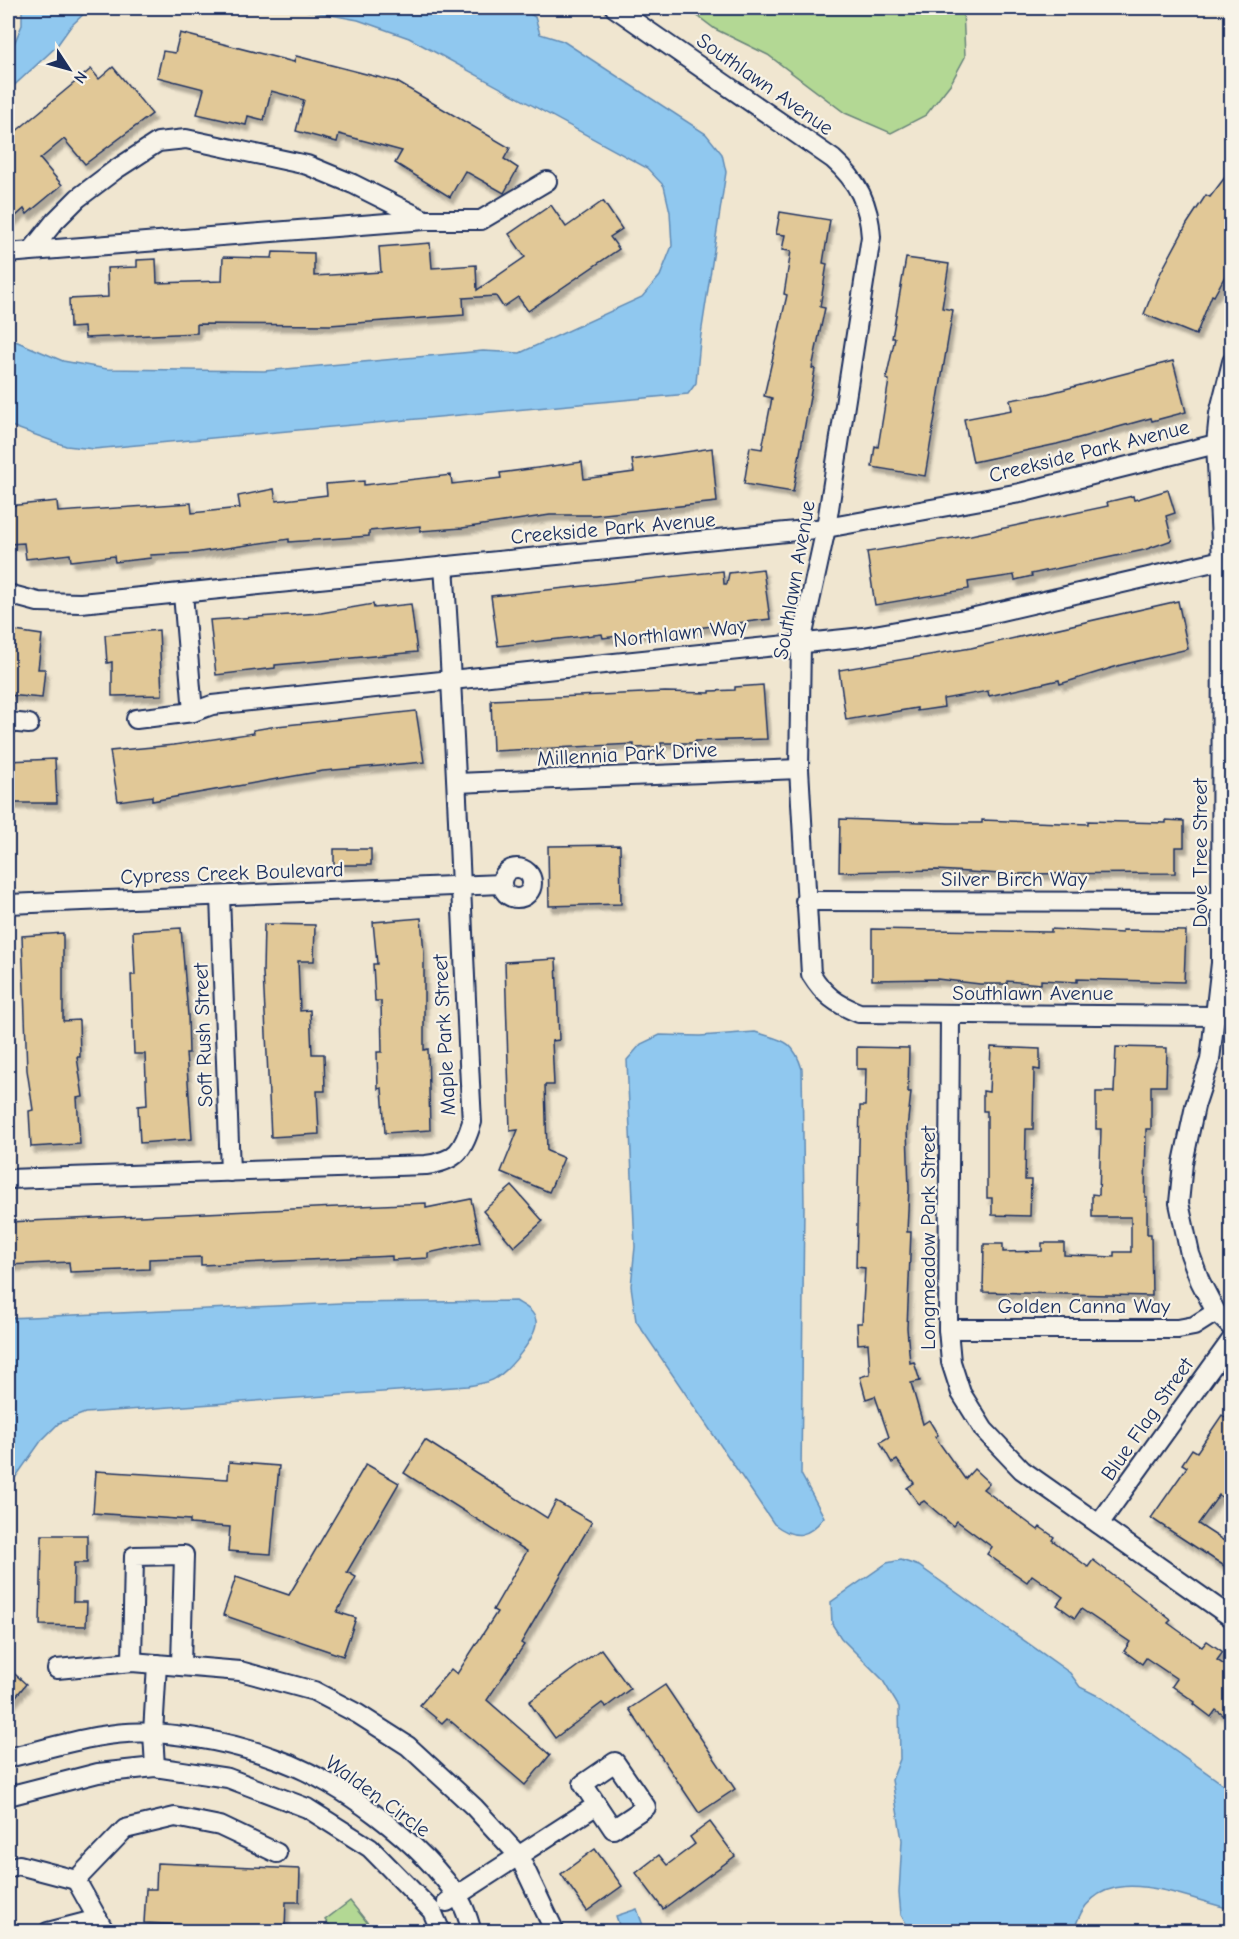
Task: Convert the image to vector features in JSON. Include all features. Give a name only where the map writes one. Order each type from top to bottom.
[{"type":"street","name":"Southlawn Avenue","points":[[615,8],[833,159],[849,174],[861,194],[869,217],[870,237],[826,528],[801,643],[799,769],[811,974],[822,991],[837,1005],[859,1013],[1217,1016]]},
{"type":"street","points":[[31,251],[55,221],[78,198],[115,170],[158,142],[186,139],[307,165],[353,184],[425,220]]},
{"type":"street","points":[[8,253],[425,220],[481,220],[548,182]]},
{"type":"street","name":"Dove Tree Street","points":[[1232,362],[1219,414],[1216,444],[1222,560],[1223,902],[1217,1016],[1210,1060],[1195,1106],[1183,1163],[1179,1203],[1190,1254],[1216,1312],[1232,1328]]},
{"type":"street","name":"Creekside Park Avenue","points":[[8,594],[38,602],[81,603],[826,528],[1020,493],[1216,444]]},
{"type":"street","name":"Northlawn Way","points":[[136,719],[193,712],[212,705],[863,637],[975,617],[1222,560]]},
{"type":"street","name":"Maple Park Street","points":[[8,1179],[426,1165],[446,1162],[464,1146],[472,1122],[459,887],[458,783],[444,567]]},
{"type":"street","points":[[183,594],[193,712]]},
{"type":"street","points":[[8,722],[29,724]]},
{"type":"street","name":"Millennia Park Drive","points":[[458,783],[799,769]]},
{"type":"street","name":"Cypress Creek Boulevard","points":[[8,904],[502,884]]},
{"type":"street","name":"Soft Rush Street","points":[[220,896],[230,1172]]},
{"type":"street","name":"Silver Birch Way","points":[[805,901],[1223,902]]},
{"type":"street","name":"Longmeadow Park Street","points":[[950,1015],[948,1329],[951,1362],[961,1393],[984,1430],[1022,1470],[1232,1618]]},
{"type":"street","name":"Golden Canna Way","points":[[948,1329],[1178,1329],[1194,1326],[1216,1312]]},
{"type":"street","name":"Blue Flag Street","points":[[1099,1524],[1232,1339]]},
{"type":"street","points":[[132,1662],[134,1556],[184,1555],[182,1664]]},
{"type":"street","points":[[57,1669],[132,1662],[182,1664],[240,1671],[304,1688],[358,1714],[408,1746],[474,1807],[519,1856],[555,1932]]},
{"type":"street","points":[[155,1767],[153,1733],[157,1664]]},
{"type":"street","name":"Walden Circle","points":[[8,1758],[90,1738],[153,1733],[215,1742],[261,1754],[322,1779],[383,1822],[430,1863],[461,1902],[472,1932]]},
{"type":"street","points":[[8,1796],[98,1773],[155,1767],[228,1778],[306,1808],[370,1848],[432,1911],[441,1932]]},
{"type":"street","points":[[432,1911],[597,1805]]},
{"type":"street","points":[[76,1880],[126,1829],[175,1817],[220,1826],[277,1853]]},
{"type":"street","points":[[8,1868],[19,1865],[76,1880],[102,1925],[48,1932]]},
{"type":"green space","points":[[687,8],[963,8],[965,57],[951,83],[926,115],[891,133],[845,113],[768,55],[715,29]]},
{"type":"green space","points":[[350,1901],[374,1931],[334,1931],[325,1920]]},
{"type":"water","points":[[22,8],[90,8],[71,26],[56,47],[8,91],[8,58],[22,25]]},
{"type":"water","points":[[293,8],[521,8],[535,17],[540,34],[563,41],[706,134],[722,154],[726,172],[700,341],[696,383],[688,394],[94,449],[66,446],[8,425],[8,338],[63,361],[107,369],[264,371],[483,351],[520,353],[642,297],[660,276],[672,246],[670,212],[664,186],[647,168],[409,38],[358,20]]},
{"type":"water","points":[[755,1032],[791,1046],[802,1069],[804,1205],[801,1474],[824,1517],[807,1533],[801,1534],[788,1533],[774,1524],[636,1321],[631,1286],[635,1247],[627,1060],[641,1044],[660,1035],[700,1036]]},
{"type":"water","points":[[516,1301],[533,1314],[536,1321],[535,1327],[528,1344],[515,1360],[502,1374],[490,1381],[468,1386],[85,1413],[59,1423],[41,1441],[8,1488],[8,1318],[341,1303]]},
{"type":"water","points":[[901,1560],[919,1566],[1070,1673],[1080,1687],[1102,1698],[1231,1790],[1231,1909],[1163,1890],[1118,1887],[1099,1894],[1084,1908],[1074,1931],[910,1930],[901,1915],[899,1893],[902,1840],[892,1780],[900,1759],[899,1707],[882,1679],[841,1638],[832,1624],[831,1602],[887,1563]]},
{"type":"water","points":[[637,1909],[645,1931],[621,1931],[616,1916]]},
{"type":"building","points":[[180,33],[294,62],[296,56],[397,82],[510,148],[504,159],[518,168],[504,193],[465,171],[450,197],[395,163],[402,151],[339,134],[337,142],[296,131],[304,100],[271,91],[264,120],[248,116],[246,125],[197,114],[204,89],[157,77],[163,51],[175,53]]},
{"type":"building","points":[[113,67],[152,114],[85,164],[64,139],[40,159],[62,185],[27,214],[24,209],[8,223],[8,138],[91,69],[99,79]]},
{"type":"building","points":[[1232,168],[1232,263],[1214,296],[1212,295],[1196,335],[1144,314],[1160,274],[1187,224],[1206,195],[1210,197]]},
{"type":"building","points":[[603,201],[622,229],[610,237],[619,249],[528,311],[518,297],[503,307],[496,296],[463,298],[464,315],[330,325],[197,324],[197,333],[85,338],[84,327],[70,328],[69,299],[108,297],[107,268],[137,267],[137,260],[156,259],[157,283],[222,281],[223,257],[272,258],[273,252],[314,253],[314,276],[381,272],[379,247],[430,243],[432,268],[476,265],[477,290],[525,257],[509,234],[551,205],[566,227]]},
{"type":"building","points":[[780,212],[830,220],[823,263],[827,264],[820,307],[825,308],[812,368],[815,369],[793,492],[744,484],[750,447],[762,449],[772,398],[764,396],[787,295],[784,294],[791,251],[782,250],[785,235],[776,234]]},
{"type":"building","points":[[906,258],[949,264],[942,308],[953,310],[925,476],[872,467],[875,446],[878,447],[889,380],[886,379],[895,338],[892,338]]},
{"type":"building","points":[[1173,361],[1186,412],[1152,421],[1151,418],[1057,444],[973,462],[964,419],[1012,410],[1010,400],[1046,394]]},
{"type":"building","points":[[712,448],[717,502],[595,515],[550,515],[462,528],[420,531],[420,526],[369,531],[369,536],[289,542],[289,539],[193,553],[150,555],[151,558],[115,562],[114,556],[71,561],[70,554],[26,559],[24,543],[8,544],[8,506],[57,501],[58,512],[191,503],[192,513],[240,508],[238,496],[274,489],[276,501],[327,495],[326,484],[364,481],[364,485],[451,475],[452,484],[501,478],[500,473],[582,462],[584,479],[634,472],[632,460]]},
{"type":"building","points":[[1168,490],[1175,513],[1166,516],[1172,540],[1144,550],[1031,574],[1032,576],[1015,580],[1014,575],[968,582],[969,589],[875,605],[867,552],[971,535],[1108,506],[1107,502],[1133,496],[1134,500]]},
{"type":"building","points":[[763,569],[770,619],[603,638],[602,634],[498,646],[491,596],[723,571],[724,584],[727,584],[729,573]]},
{"type":"building","points":[[1178,601],[1188,649],[1121,665],[1060,684],[1059,680],[989,696],[988,691],[943,699],[944,707],[917,711],[917,708],[846,720],[839,670],[971,648]]},
{"type":"building","points":[[373,604],[374,608],[411,604],[417,652],[275,665],[275,668],[216,675],[210,620],[321,613]]},
{"type":"building","points":[[8,630],[42,635],[38,669],[45,669],[42,698],[8,695]]},
{"type":"building","points":[[159,630],[162,695],[112,696],[112,662],[107,663],[105,635]]},
{"type":"building","points":[[763,685],[767,739],[661,743],[661,747],[634,748],[634,744],[493,751],[491,700],[665,692],[710,693],[710,691],[735,690],[735,687]]},
{"type":"building","points":[[416,711],[424,762],[323,771],[152,801],[152,796],[118,801],[110,751],[174,745],[254,733],[253,730],[277,726]]},
{"type":"building","points":[[55,759],[57,803],[8,803],[8,761]]},
{"type":"building","points":[[840,819],[948,823],[982,823],[982,820],[1088,824],[1088,821],[1166,823],[1166,820],[1184,821],[1184,847],[1175,847],[1175,873],[1001,874],[937,870],[839,872]]},
{"type":"building","points":[[620,845],[621,904],[549,906],[548,846]]},
{"type":"building","points":[[334,849],[371,849],[371,865],[334,865]]},
{"type":"building","points":[[421,918],[424,953],[424,1050],[428,1049],[430,1130],[385,1133],[382,1088],[378,1089],[377,1052],[382,1052],[381,1001],[375,1001],[373,964],[377,964],[373,922]]},
{"type":"building","points":[[264,924],[315,925],[314,961],[298,961],[300,1011],[310,1010],[312,1054],[324,1054],[325,1091],[317,1091],[319,1134],[271,1137],[263,972]]},
{"type":"building","points":[[181,928],[188,1016],[189,1053],[186,1053],[192,1139],[140,1143],[138,1106],[147,1105],[145,1054],[134,1054],[131,975],[135,975],[133,931]]},
{"type":"building","points":[[872,929],[1051,932],[1051,929],[1122,933],[1122,930],[1186,931],[1184,982],[1077,979],[1077,982],[1041,980],[1041,984],[1007,981],[1007,984],[980,984],[937,979],[872,980]]},
{"type":"building","points":[[63,933],[63,1021],[79,1020],[80,1057],[77,1057],[83,1097],[77,1098],[80,1144],[31,1147],[29,1111],[33,1110],[27,1070],[22,936]]},
{"type":"building","points":[[556,959],[559,1040],[552,1041],[554,1085],[545,1085],[547,1151],[564,1158],[549,1192],[501,1172],[518,1130],[510,1131],[505,962]]},
{"type":"building","points":[[857,1047],[909,1048],[908,1092],[911,1092],[907,1129],[909,1189],[907,1232],[911,1232],[907,1328],[910,1363],[914,1362],[920,1381],[911,1383],[923,1424],[929,1420],[938,1435],[935,1437],[965,1479],[974,1469],[989,1483],[983,1489],[1038,1530],[1040,1527],[1054,1537],[1052,1540],[1088,1567],[1093,1560],[1171,1620],[1168,1623],[1182,1633],[1202,1647],[1207,1641],[1223,1652],[1217,1660],[1232,1670],[1232,1721],[1216,1710],[1211,1717],[1172,1686],[1177,1679],[1146,1658],[1142,1664],[1124,1651],[1130,1642],[1081,1609],[1075,1618],[1057,1605],[1063,1597],[1048,1586],[1032,1575],[1027,1582],[987,1554],[992,1547],[957,1521],[953,1526],[924,1501],[919,1504],[907,1488],[914,1483],[897,1460],[892,1463],[880,1442],[889,1437],[875,1396],[866,1399],[860,1377],[870,1374],[868,1343],[858,1344],[857,1323],[862,1323],[865,1268],[856,1267],[860,1106],[865,1106],[866,1069],[857,1069]]},
{"type":"building","points":[[991,1047],[1040,1049],[1040,1070],[1034,1069],[1033,1129],[1026,1129],[1025,1180],[1031,1180],[1030,1216],[992,1215],[992,1198],[987,1198],[987,1111],[983,1111],[983,1091],[989,1092]]},
{"type":"building","points":[[1116,1047],[1167,1048],[1166,1086],[1151,1086],[1151,1129],[1146,1129],[1145,1197],[1147,1197],[1147,1234],[1151,1234],[1152,1296],[983,1292],[984,1244],[1003,1244],[1003,1252],[1042,1251],[1042,1243],[1064,1243],[1064,1255],[1114,1257],[1114,1252],[1131,1252],[1131,1217],[1092,1217],[1092,1194],[1099,1195],[1101,1129],[1096,1129],[1096,1092],[1114,1092]]},
{"type":"building","points":[[512,1186],[543,1221],[514,1247],[483,1211]]},
{"type":"building","points":[[471,1199],[480,1242],[428,1253],[428,1258],[392,1260],[392,1256],[201,1265],[201,1257],[149,1259],[149,1269],[70,1272],[69,1262],[8,1265],[8,1222],[426,1203],[426,1208]]},
{"type":"building","points":[[1222,1415],[1232,1422],[1232,1503],[1219,1495],[1198,1524],[1232,1546],[1232,1571],[1151,1518],[1187,1467],[1182,1464],[1192,1449],[1197,1452]]},
{"type":"building","points":[[425,1440],[547,1518],[556,1501],[592,1522],[521,1643],[524,1645],[487,1700],[550,1755],[525,1785],[447,1718],[442,1723],[420,1705],[451,1669],[457,1674],[497,1612],[493,1610],[527,1551],[404,1473]]},
{"type":"building","points":[[229,1462],[279,1466],[271,1554],[228,1551],[230,1527],[190,1524],[190,1520],[93,1513],[96,1471],[228,1479]]},
{"type":"building","points":[[366,1464],[399,1483],[347,1572],[356,1577],[337,1612],[356,1618],[343,1656],[223,1615],[236,1577],[289,1595]]},
{"type":"building","points":[[42,1535],[87,1535],[87,1563],[74,1563],[73,1602],[87,1602],[86,1626],[40,1625]]},
{"type":"building","points":[[601,1649],[630,1689],[606,1707],[602,1703],[555,1738],[529,1702]]},
{"type":"building","points":[[8,1668],[26,1684],[8,1706]]},
{"type":"building","points":[[665,1685],[735,1789],[699,1813],[629,1709]]},
{"type":"building","points":[[710,1822],[735,1856],[663,1909],[636,1873],[659,1855],[667,1865],[695,1844],[690,1837]]},
{"type":"building","points":[[595,1849],[622,1886],[587,1911],[561,1874]]},
{"type":"building","points":[[157,1863],[300,1869],[299,1902],[286,1902],[285,1929],[144,1923],[146,1889],[156,1889]]}]
